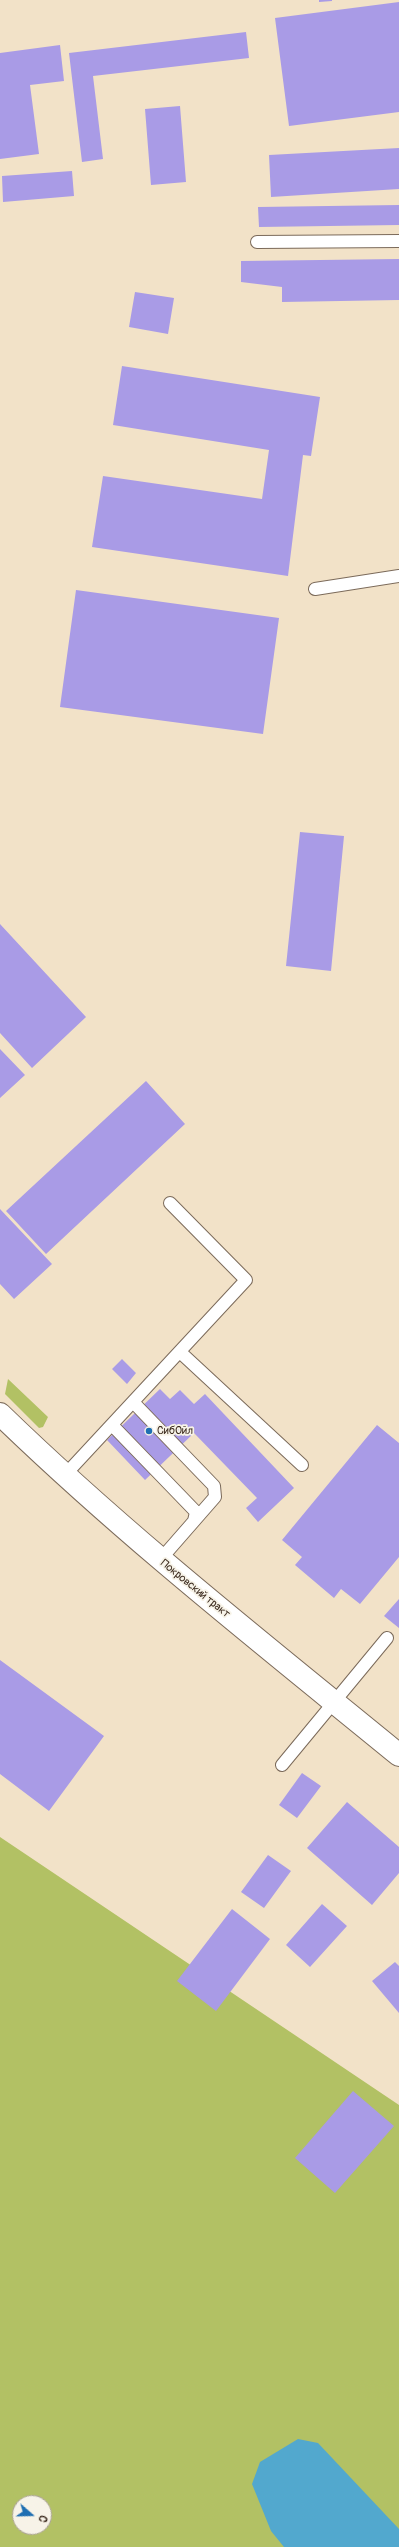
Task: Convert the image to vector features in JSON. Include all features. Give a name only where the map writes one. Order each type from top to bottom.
[{"type":"main road","name":"Покровский тракт","points":[[0,1414],[64,1476],[160,1560],[399,1754]]},
{"type":"lane","points":[[257,242],[399,241]]},
{"type":"lane","points":[[315,589],[399,576]]},
{"type":"lane","points":[[64,1476],[246,1280],[170,1203]]},
{"type":"lane","points":[[180,1352],[302,1465]]},
{"type":"lane","points":[[133,1402],[214,1486],[215,1497],[160,1560]]},
{"type":"lane","points":[[112,1424],[196,1512],[194,1521]]},
{"type":"lane","points":[[282,1765],[387,1638]]},
{"type":"green space","points":[[8,1379],[48,1417],[43,1427],[39,1428],[5,1394]]},
{"type":"green space","points":[[0,1837],[399,2105],[399,2547],[0,2547]]},
{"type":"water","points":[[298,2439],[318,2443],[399,2529],[399,2547],[284,2547],[271,2531],[252,2484],[260,2462]]},
{"type":"building","points":[[319,0],[332,0],[332,1],[319,2]]},
{"type":"building","points":[[399,2],[399,112],[289,126],[275,18]]},
{"type":"building","points":[[246,32],[249,58],[93,76],[103,159],[82,162],[69,53]]},
{"type":"building","points":[[60,45],[64,81],[30,85],[39,154],[0,159],[0,53]]},
{"type":"building","points":[[180,106],[186,182],[151,185],[145,109]]},
{"type":"building","points":[[399,148],[399,189],[271,197],[269,155]]},
{"type":"building","points":[[72,171],[74,196],[3,202],[2,176]]},
{"type":"building","points":[[399,205],[399,225],[259,227],[258,207]]},
{"type":"building","points":[[399,259],[399,300],[282,302],[282,287],[241,282],[241,261]]},
{"type":"building","points":[[135,292],[174,298],[168,334],[129,327]]},
{"type":"building","points":[[122,366],[320,397],[311,456],[303,455],[288,576],[92,547],[103,476],[262,499],[269,450],[113,425]]},
{"type":"building","points":[[76,590],[279,618],[263,734],[60,707]]},
{"type":"building","points":[[300,832],[344,836],[331,971],[286,966]]},
{"type":"building","points":[[0,924],[86,1017],[32,1068],[0,1033]]},
{"type":"building","points":[[0,1049],[25,1075],[0,1098]]},
{"type":"building","points":[[146,1081],[185,1124],[46,1254],[6,1211]]},
{"type":"building","points":[[0,1209],[52,1264],[14,1299],[0,1284]]},
{"type":"building","points":[[122,1359],[136,1373],[127,1384],[112,1369]]},
{"type":"building","points":[[160,1389],[170,1399],[180,1390],[194,1404],[205,1394],[294,1488],[258,1522],[246,1508],[257,1498],[194,1433],[145,1480],[107,1440]]},
{"type":"building","points":[[377,1425],[399,1443],[399,1557],[360,1604],[341,1589],[334,1598],[295,1565],[302,1557],[282,1540]]},
{"type":"building","points":[[399,1599],[399,1628],[384,1616]]},
{"type":"building","points":[[0,1660],[104,1736],[49,1811],[0,1774]]},
{"type":"building","points":[[302,1773],[321,1786],[297,1818],[279,1805]]},
{"type":"building","points":[[347,1802],[399,1847],[399,1873],[372,1905],[307,1848]]},
{"type":"building","points":[[268,1855],[291,1871],[264,1908],[241,1892]]},
{"type":"building","points":[[322,1904],[347,1926],[310,1967],[286,1945]]},
{"type":"building","points":[[232,1909],[270,1939],[216,2011],[177,1981]]},
{"type":"building","points":[[395,1962],[399,1966],[399,2013],[372,1981]]},
{"type":"building","points":[[353,2091],[394,2126],[335,2193],[295,2158]]},
{"type":"place","name":"СибОйл","points":[[149,1431]]}]
